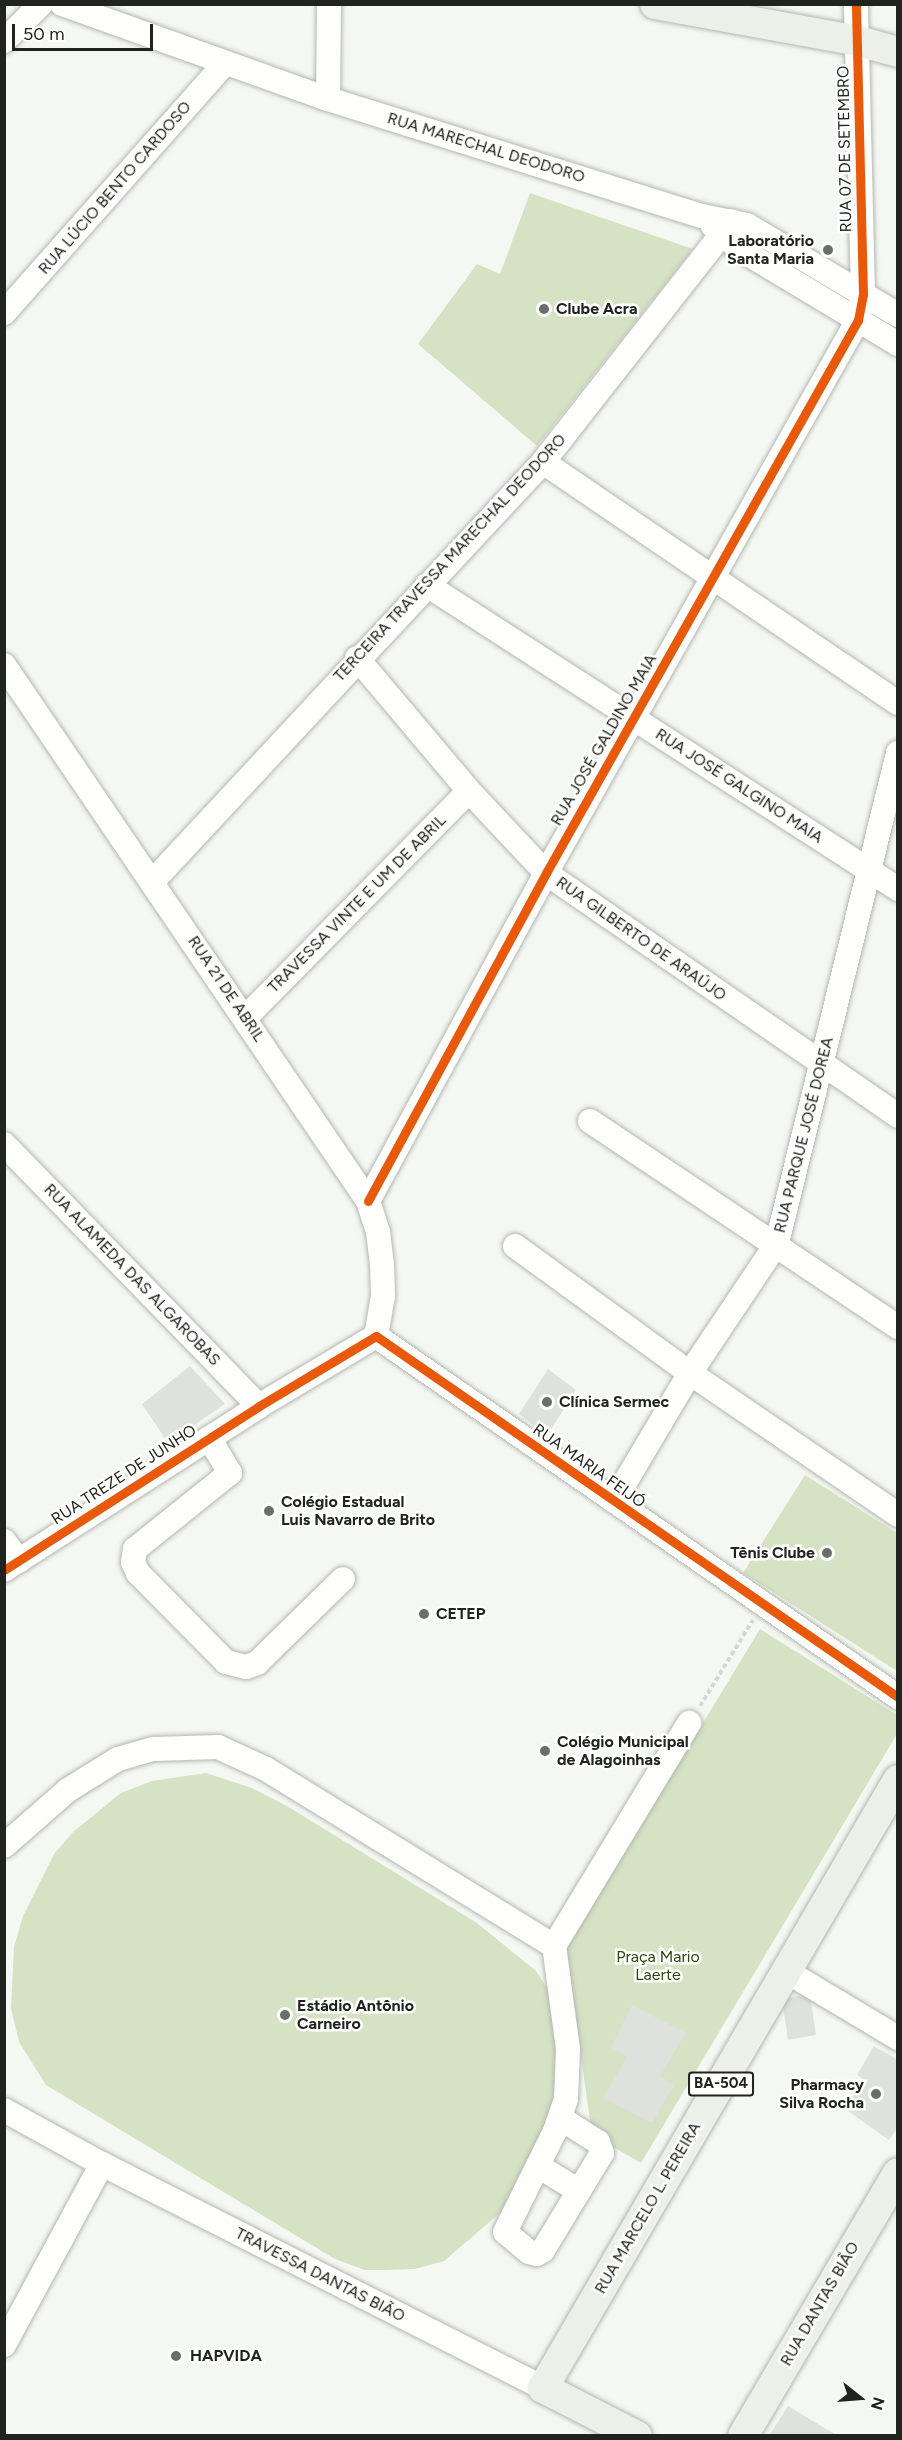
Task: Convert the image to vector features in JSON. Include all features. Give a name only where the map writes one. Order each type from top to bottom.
[{"type":"main road","points":[[655,4],[858,41],[897,52]]},
{"type":"main road","name":"RUA MARCELO L. PEREIRA","points":[[543,2388],[897,1780]]},
{"type":"main road","name":"RUA DANTAS BIÃO","points":[[743,2436],[897,2173]]},
{"type":"main road","name":"TRAVESSA DANTAS BIÃO","points":[[543,2388],[637,2436]]},
{"type":"street","points":[[4,41],[41,4]]},
{"type":"street","name":"RUA MARECHAL DEODORO","points":[[62,4],[328,99],[702,216],[727,229]]},
{"type":"street","points":[[328,99],[329,4]]},
{"type":"street","name":"RUA 07 DE SETEMBRO","points":[[856,4],[863,294]]},
{"type":"street","name":"RUA LÚCIO BENTO CARDOSO","points":[[4,313],[225,63]]},
{"type":"street","points":[[727,229],[747,225],[897,315]]},
{"type":"street","points":[[727,229],[858,320],[897,344]]},
{"type":"street","name":"TERCEIRA TRAVESSA MARECHAL DEODORO","points":[[153,881],[357,658],[543,462],[727,229]]},
{"type":"street","name":"RUA JOSÉ GALDINO MAIA","points":[[368,1201],[546,873],[858,320],[863,294]]},
{"type":"street","points":[[543,462],[897,702]]},
{"type":"street","name":"RUA JOSÉ GALGINO MAIA","points":[[427,585],[869,870]]},
{"type":"street","name":"RUA GILBERTO DE ARAÚJO","points":[[357,658],[469,791],[546,873],[897,1116]]},
{"type":"street","name":"RUA 21 DE ABRIL","points":[[8,683],[153,881],[368,1201],[378,1232],[382,1265],[383,1296],[376,1336]]},
{"type":"street","name":"RUA PARQUE JOSÉ DOREA","points":[[614,1501],[690,1373],[777,1243],[823,1065],[897,753]]},
{"type":"street","name":"TRAVESSA VINTE E UM DE ABRIL","points":[[246,1017],[469,791]]},
{"type":"street","points":[[869,870],[897,889]]},
{"type":"street","points":[[590,1121],[777,1243],[897,1327]]},
{"type":"street","name":"RUA ALAMEDA DAS ALGAROBAS","points":[[4,1144],[259,1406]]},
{"type":"street","points":[[515,1246],[690,1373],[897,1515]]},
{"type":"street","points":[[259,1406],[376,1336]]},
{"type":"street","name":"RUA MARIA FEIJÓ","points":[[376,1336],[897,1697]]},
{"type":"street","name":"RUA TREZE DE JUNHO","points":[[12,1566],[259,1406]]},
{"type":"street","points":[[209,1438],[230,1473],[135,1549],[133,1562],[138,1573],[226,1662],[246,1667],[257,1663],[343,1579]]},
{"type":"street","points":[[4,1541],[12,1566]]},
{"type":"street","points":[[560,2118],[602,2147],[579,2191],[543,2250],[529,2252],[505,2232],[560,2118],[570,2072],[554,1946],[689,1723]]},
{"type":"street","points":[[4,1846],[68,1790],[118,1759],[154,1749],[218,1748],[266,1769],[554,1946]]},
{"type":"street","points":[[786,1971],[897,2038]]},
{"type":"street","name":"TRAVESSA DANTAS BIÃO","points":[[4,2110],[102,2164],[543,2388]]},
{"type":"street","points":[[4,2345],[102,2164]]},
{"type":"street","points":[[538,2166],[579,2191]]},
{"type":"path","points":[[689,1723],[763,1604]]},
{"type":"green space","name":"Clube Acra","points":[[530,193],[693,249],[537,446],[418,344],[477,264],[500,274]]},
{"type":"green space","name":"Tênis Clube","points":[[805,1475],[897,1533],[897,1671],[743,1573]]},
{"type":"green space","name":"Praça Mario Laerte","points":[[760,1629],[897,1715],[897,1734],[641,2163],[592,2135],[566,1949]]},
{"type":"green space","name":"Estádio Antônio Carneiro","points":[[206,1773],[252,1788],[287,1806],[477,1923],[536,1971],[551,1994],[562,2085],[529,2175],[500,2213],[444,2261],[415,2269],[365,2270],[335,2259],[46,2085],[19,2042],[11,2008],[14,1947],[23,1916],[54,1854],[73,1832],[121,1793],[152,1781]]},
{"type":"building","points":[[190,1366],[225,1404],[168,1443],[142,1404]]},
{"type":"building","name":"Clínica Sermec","points":[[548,1369],[576,1390],[547,1436],[519,1414]]},
{"type":"building","points":[[810,1994],[816,2035],[788,2040],[782,1999]]},
{"type":"building","points":[[632,2005],[686,2033],[660,2076],[674,2085],[652,2123],[603,2098],[627,2057],[611,2047]]},
{"type":"building","name":"Pharmacy Silva Rocha","points":[[874,2046],[898,2060],[898,2127],[889,2140],[845,2109],[864,2080],[857,2075]]},
{"type":"building","points":[[788,2406],[838,2436],[769,2436]]},
{"type":"cycle path","points":[[368,1201],[546,873],[858,320],[863,294],[856,4]]},
{"type":"cycle path","points":[[4,1570],[259,1406],[376,1336],[898,1697]]},
{"type":"place","name":"Laboratório Santa Maria","points":[[828,250]]},
{"type":"place","name":"Clube Acra","points":[[544,309]]},
{"type":"place","name":"Clínica Sermec","points":[[547,1402]]},
{"type":"place","name":"Colégio Estadual Luis Navarro de Brito","points":[[269,1511]]},
{"type":"place","name":"Tênis Clube","points":[[827,1553]]},
{"type":"place","name":"CETEP","points":[[424,1614]]},
{"type":"place","name":"Colégio Municipal de Alagoinhas","points":[[545,1751]]},
{"type":"place","name":"Estádio Antônio Carneiro","points":[[285,2015]]},
{"type":"place","name":"Pharmacy Silva Rocha","points":[[876,2094]]},
{"type":"place","name":"HAPVIDA","points":[[176,2356]]}]
